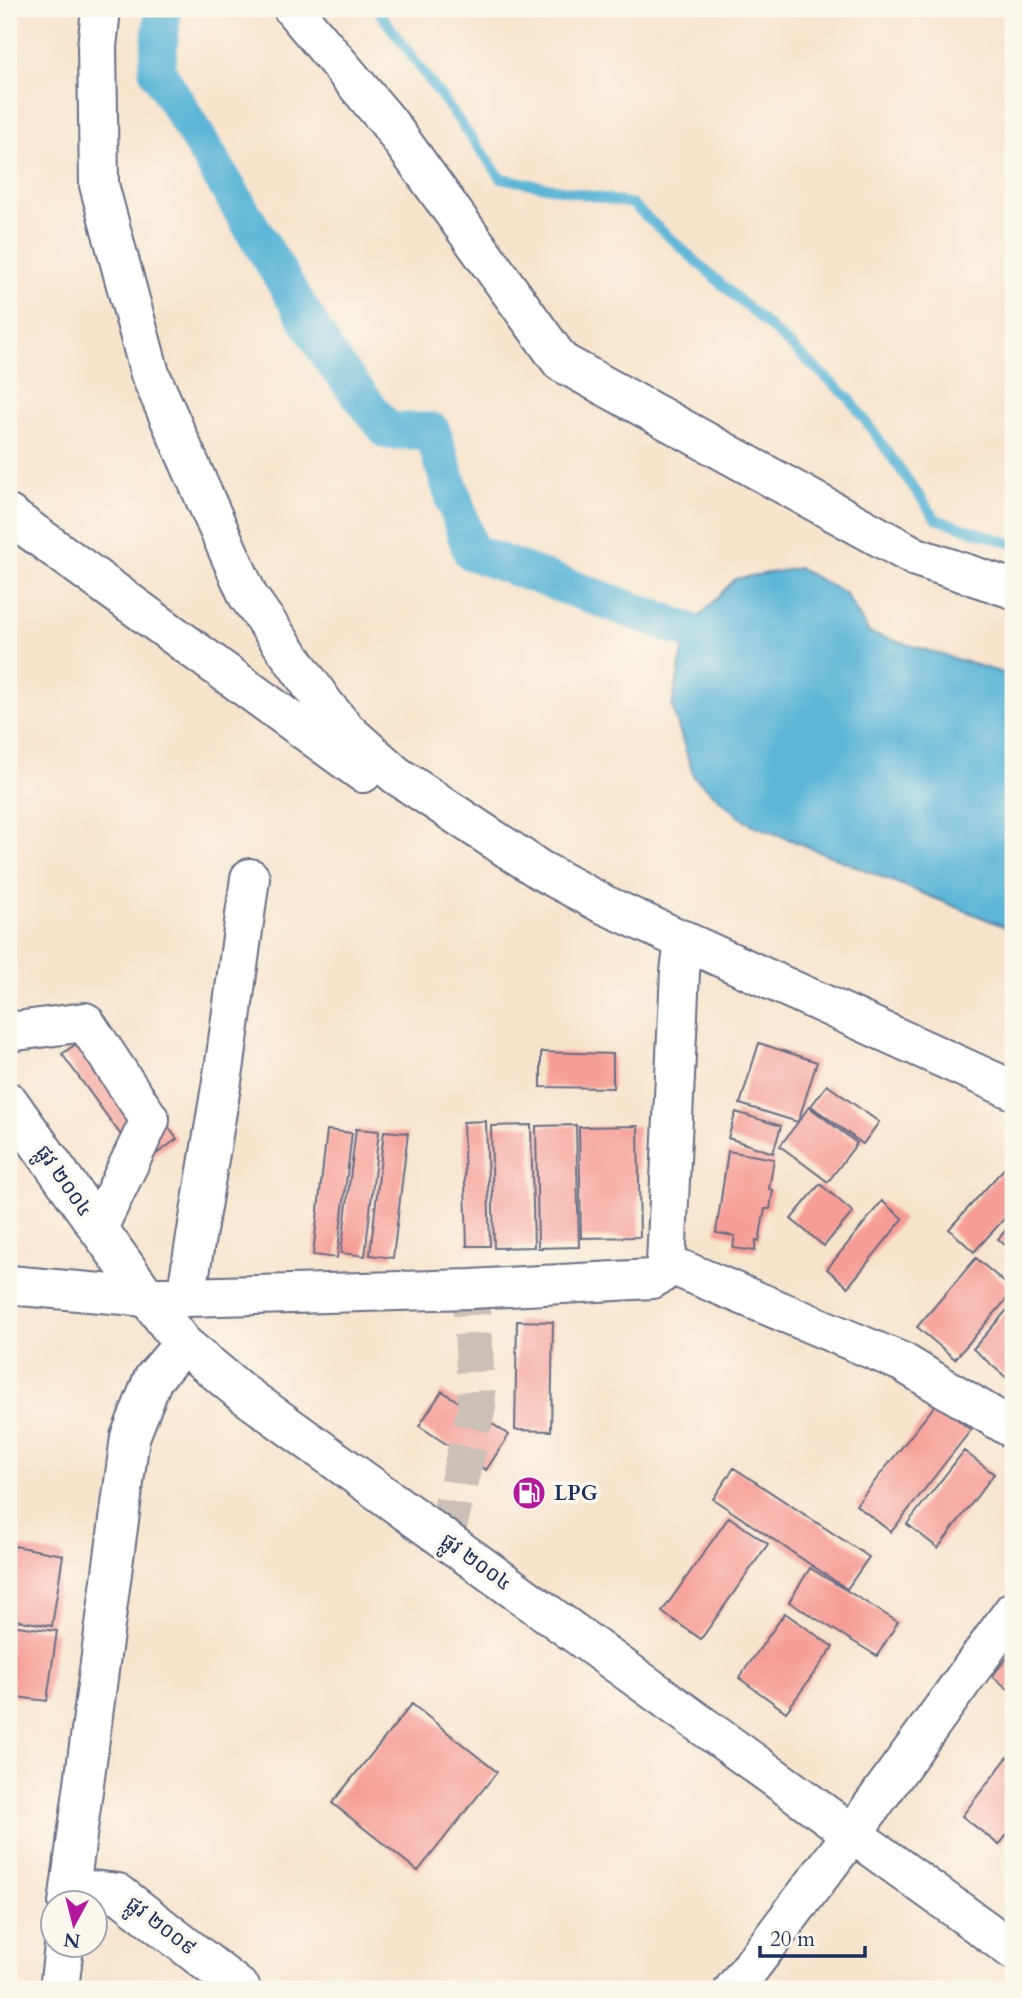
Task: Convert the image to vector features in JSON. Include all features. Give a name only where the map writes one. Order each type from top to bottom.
[{"type":"street","points":[[101,9],[97,47],[99,185],[150,374],[248,596],[325,705],[334,736]]},
{"type":"street","points":[[293,9],[388,122],[561,362],[916,557],[1013,589]]},
{"type":"street","points":[[9,515],[334,736],[490,868],[540,870],[603,904],[1013,1090]]},
{"type":"street","points":[[186,1297],[225,1063],[250,878]]},
{"type":"street","points":[[9,1285],[147,1297],[186,1297],[471,1289],[652,1279],[661,1274],[666,1263],[680,972],[684,940]]},
{"type":"street","points":[[9,1032],[85,1022],[150,1120],[98,1228]]},
{"type":"street","name":"ផ្លូវ ២០០៤","points":[[9,1102],[183,1344],[241,1392],[1013,1950]]},
{"type":"street","points":[[666,1263],[902,1362],[1013,1429]]},
{"type":"street","points":[[70,1890],[130,1437],[153,1379],[183,1344]]},
{"type":"street","points":[[734,1989],[852,1835],[1013,1611]]},
{"type":"street","name":"ផ្លូវ ២០០៩","points":[[108,1894],[118,1893],[241,1989]]},
{"type":"street","points":[[59,1989],[62,1960]]},
{"type":"water","points":[[798,568],[845,593],[869,633],[1013,676],[1013,930],[746,822],[694,777],[672,707],[687,630],[735,579]]},
{"type":"building","points":[[97,1029],[177,1139],[142,1164],[62,1054]]},
{"type":"building","points":[[759,1043],[817,1062],[798,1122],[740,1104]]},
{"type":"building","points":[[541,1052],[613,1054],[613,1088],[541,1087]]},
{"type":"building","points":[[827,1085],[879,1122],[863,1144],[811,1106]]},
{"type":"building","points":[[809,1107],[857,1143],[828,1182],[780,1146]]},
{"type":"building","points":[[736,1112],[781,1126],[773,1153],[728,1138]]},
{"type":"building","points":[[486,1121],[490,1246],[467,1246],[463,1122]]},
{"type":"building","points":[[531,1125],[534,1247],[494,1248],[491,1126]]},
{"type":"building","points":[[576,1125],[579,1247],[538,1248],[536,1126]]},
{"type":"building","points":[[638,1126],[640,1237],[581,1238],[579,1127]]},
{"type":"building","points":[[356,1129],[379,1131],[365,1256],[341,1253]]},
{"type":"building","points":[[327,1130],[352,1133],[337,1258],[313,1255]]},
{"type":"building","points":[[384,1131],[408,1133],[393,1258],[370,1255]]},
{"type":"building","points":[[728,1151],[774,1159],[769,1189],[773,1190],[770,1209],[765,1209],[755,1251],[733,1248],[735,1236],[716,1233]]},
{"type":"building","points":[[1010,1162],[1013,1165],[1013,1209],[974,1252],[949,1229]]},
{"type":"building","points":[[820,1184],[853,1212],[824,1246],[791,1219]]},
{"type":"building","points":[[882,1201],[903,1219],[848,1287],[827,1269]]},
{"type":"building","points":[[1013,1222],[1013,1252],[998,1239]]},
{"type":"building","points":[[976,1258],[1013,1292],[955,1359],[917,1327]]},
{"type":"building","points":[[1013,1303],[1013,1375],[1009,1380],[973,1349]]},
{"type":"building","points":[[517,1321],[553,1322],[551,1431],[515,1430]]},
{"type":"building","points":[[1013,1383],[1013,1399],[1006,1392]]},
{"type":"building","points":[[442,1391],[509,1435],[486,1470],[419,1426]]},
{"type":"building","points":[[937,1403],[971,1430],[891,1532],[856,1505]]},
{"type":"building","points":[[964,1451],[994,1474],[938,1548],[907,1524]]},
{"type":"building","points":[[734,1468],[869,1557],[847,1589],[713,1499]]},
{"type":"building","points":[[729,1517],[768,1544],[701,1639],[662,1612]]},
{"type":"building","points":[[9,1545],[63,1555],[52,1626],[9,1619]]},
{"type":"building","points":[[810,1568],[898,1622],[877,1656],[789,1602]]},
{"type":"building","points":[[785,1613],[833,1647],[786,1712],[739,1678]]},
{"type":"building","points":[[9,1625],[57,1631],[47,1701],[9,1696]]},
{"type":"building","points":[[1013,1651],[1013,1693],[992,1676]]},
{"type":"building","points":[[412,1704],[497,1772],[418,1871],[332,1803]]},
{"type":"building","points":[[1013,1750],[1013,1827],[999,1845],[962,1816]]},
{"type":"waterway","points":[[163,9],[157,70],[330,358],[388,431],[432,431],[471,552],[687,630]]},
{"type":"waterway","points":[[377,9],[501,178],[632,204],[849,398],[936,519],[1013,544]]},
{"type":"tunnel","points":[[445,1539],[477,1407],[471,1289]]},
{"type":"place","name":"LPG","points":[[529,1493]]}]
